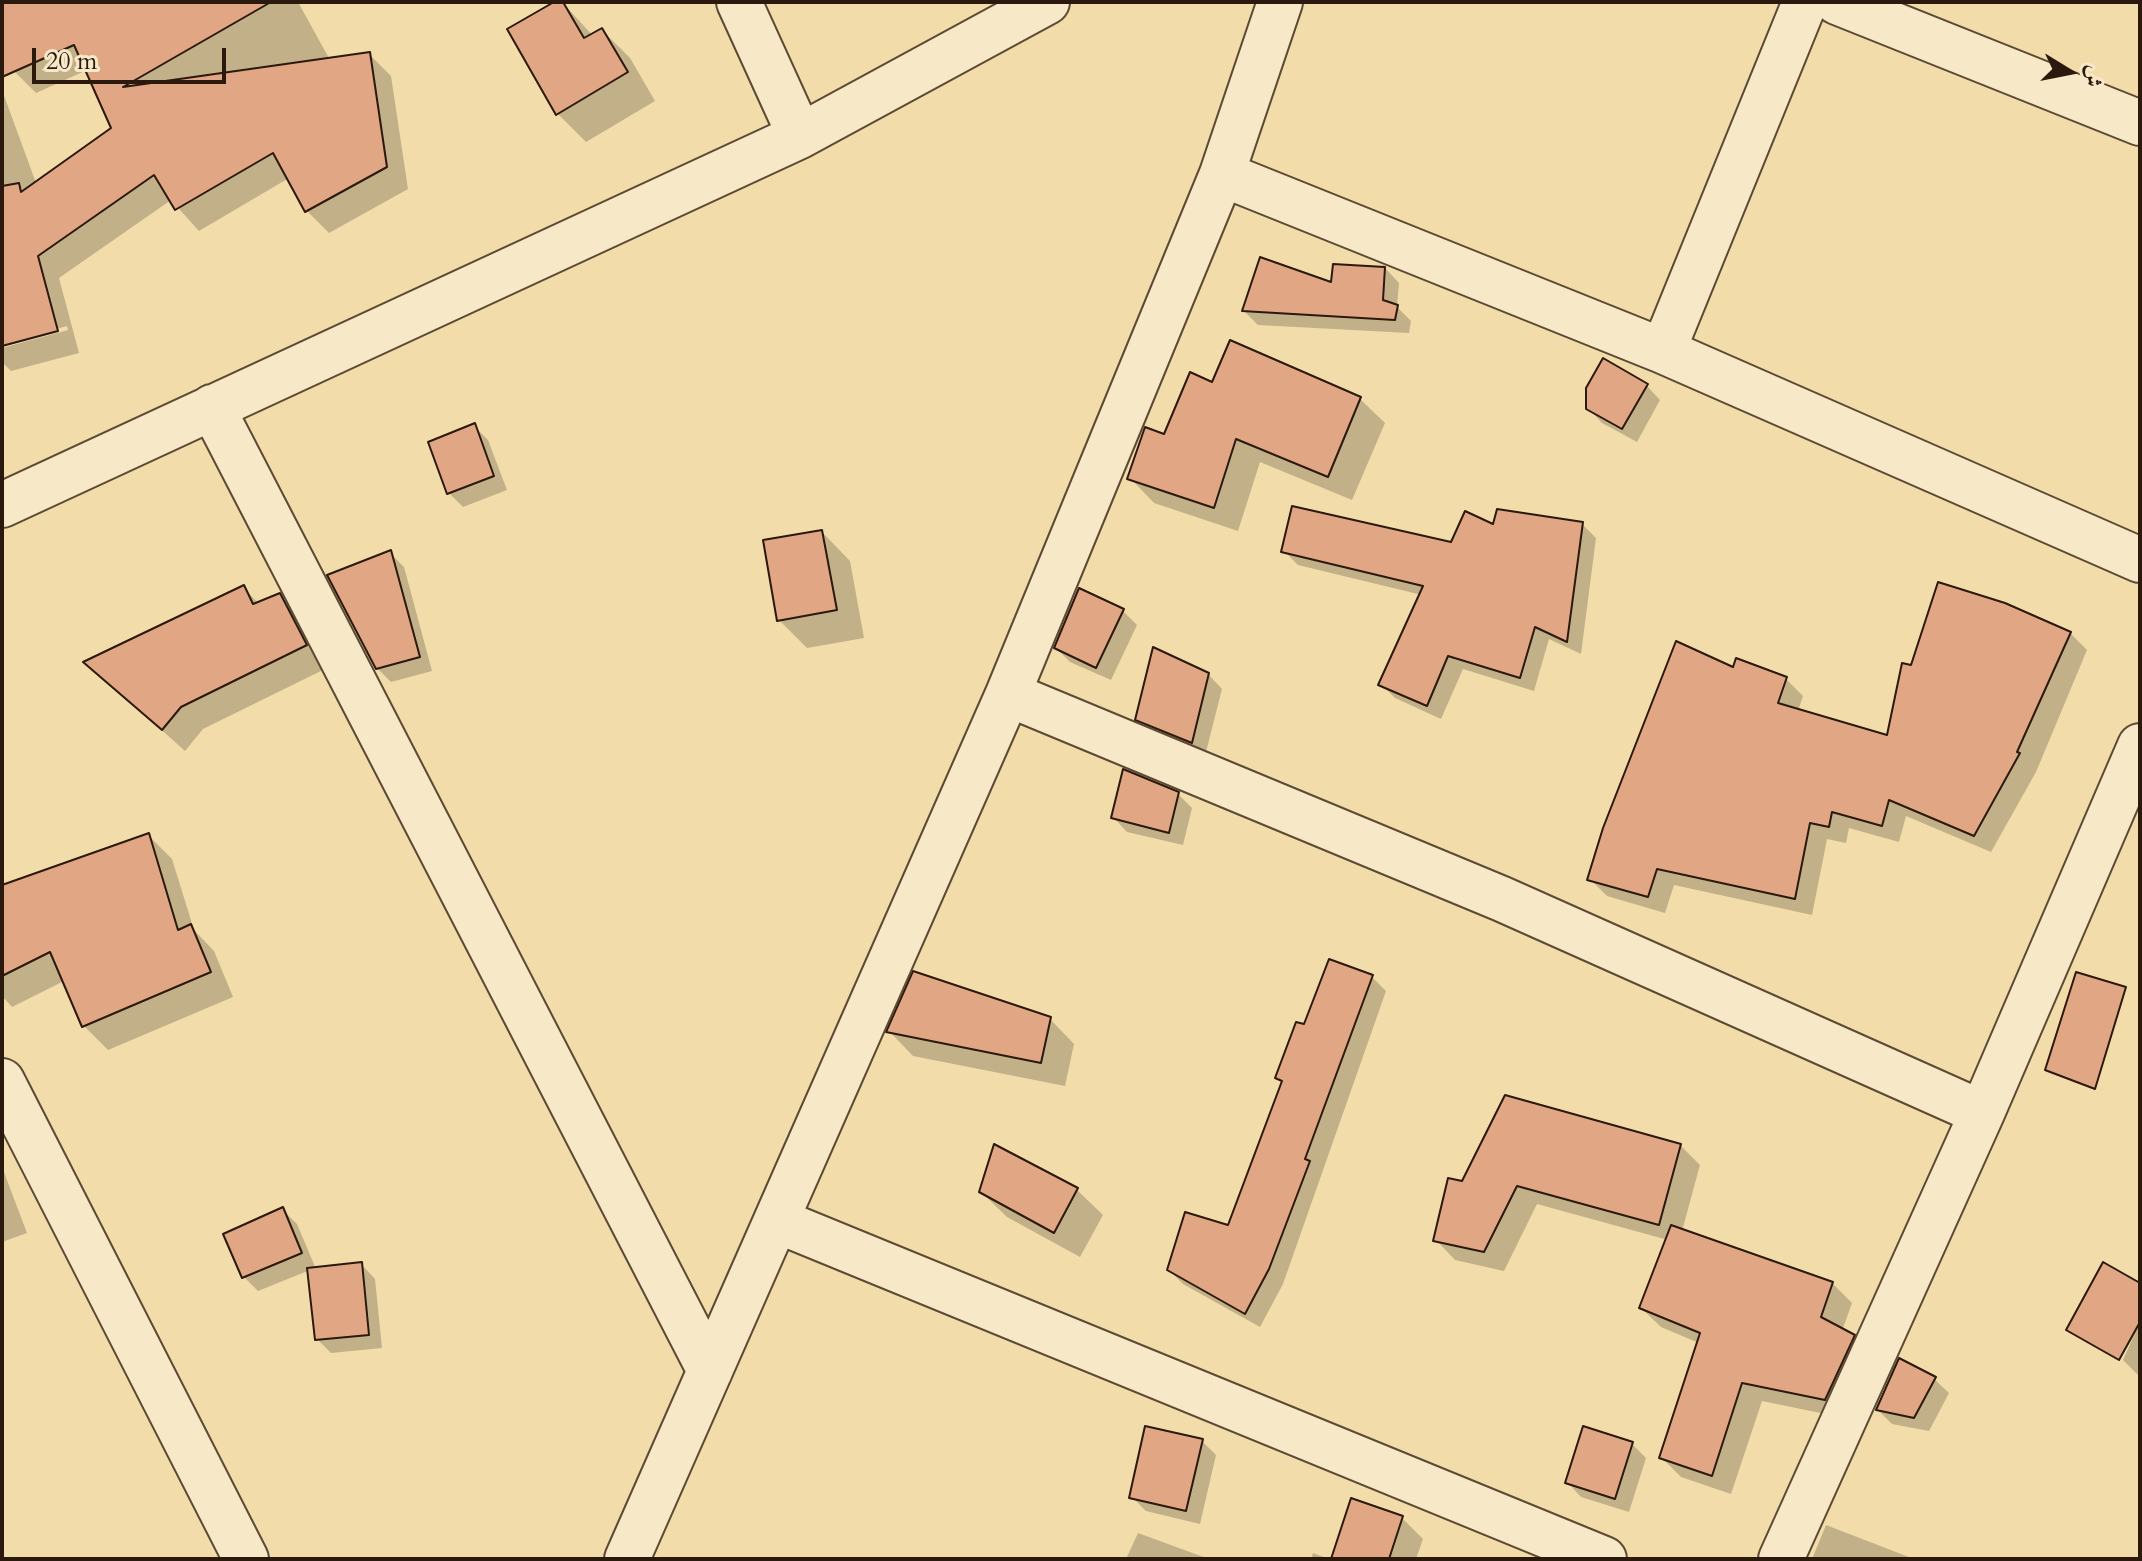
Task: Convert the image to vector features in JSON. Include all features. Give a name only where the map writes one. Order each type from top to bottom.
[{"type":"street","points":[[739,2],[800,136]]},
{"type":"street","points":[[2,505],[800,136],[1047,2]]},
{"type":"street","points":[[627,1559],[1008,694],[1222,174],[1280,2]]},
{"type":"street","points":[[1663,351],[1805,2]]},
{"type":"street","points":[[1837,2],[2140,123]]},
{"type":"street","points":[[1222,174],[1663,351],[2140,560]]},
{"type":"street","points":[[212,407],[710,1371]]},
{"type":"street","points":[[1008,694],[1502,899],[1982,1113]]},
{"type":"street","points":[[1781,1559],[1982,1113],[2140,746]]},
{"type":"street","points":[[2,1081],[246,1559]]},
{"type":"street","points":[[778,1221],[1604,1559]]},
{"type":"building","points":[[2,2],[271,2],[123,87],[370,52],[387,167],[305,212],[273,153],[175,210],[154,175],[38,256],[58,331],[2,346],[2,186],[19,183],[21,192],[111,128],[74,45],[2,77]]},
{"type":"building","points":[[554,2],[563,2],[584,38],[602,28],[628,72],[556,115],[507,29]]},
{"type":"building","points":[[1260,257],[1331,282],[1333,264],[1385,267],[1383,300],[1398,305],[1395,320],[1242,311]]},
{"type":"building","points":[[1230,340],[1361,397],[1328,477],[1236,439],[1214,508],[1127,479],[1145,427],[1164,434],[1190,372],[1212,382]]},
{"type":"building","points":[[1603,358],[1648,384],[1622,429],[1586,409],[1586,388]]},
{"type":"building","points":[[475,423],[494,476],[447,494],[428,442]]},
{"type":"building","points":[[1292,506],[1451,542],[1465,511],[1493,524],[1497,509],[1583,522],[1567,642],[1535,627],[1520,678],[1448,656],[1427,706],[1378,685],[1423,586],[1281,552]]},
{"type":"building","points":[[822,530],[837,610],[777,621],[763,540]]},
{"type":"building","points":[[391,550],[420,657],[376,669],[327,575]]},
{"type":"building","points":[[1938,582],[2005,603],[2071,632],[2017,752],[2020,753],[1974,836],[1889,800],[1882,826],[1832,812],[1829,827],[1810,823],[1795,899],[1657,869],[1648,897],[1587,880],[1603,828],[1676,641],[1733,667],[1736,658],[1787,677],[1778,703],[1887,735],[1902,663],[1911,665]]},
{"type":"building","points":[[244,585],[253,604],[280,593],[307,645],[181,707],[162,730],[83,662]]},
{"type":"building","points":[[1079,588],[1124,609],[1096,668],[1054,648]]},
{"type":"building","points":[[1153,647],[1209,673],[1192,743],[1135,720]]},
{"type":"building","points":[[1123,769],[1179,792],[1169,833],[1111,818]]},
{"type":"building","points":[[149,833],[178,930],[191,924],[211,972],[82,1027],[50,952],[2,976],[2,885]]},
{"type":"building","points":[[1329,959],[1373,975],[1305,1159],[1310,1161],[1269,1269],[1245,1314],[1167,1270],[1185,1212],[1228,1225],[1282,1081],[1275,1078],[1296,1022],[1304,1024]]},
{"type":"building","points":[[913,971],[1051,1017],[1041,1063],[886,1032]]},
{"type":"building","points":[[2076,972],[2126,987],[2095,1089],[2045,1070]]},
{"type":"building","points":[[1505,1095],[1681,1144],[1659,1225],[1517,1186],[1484,1252],[1433,1241],[1448,1178],[1462,1181]]},
{"type":"building","points":[[994,1144],[1078,1188],[1054,1233],[979,1192]]},
{"type":"building","points":[[283,1207],[302,1253],[242,1278],[223,1234]]},
{"type":"building","points":[[1671,1225],[1833,1282],[1821,1317],[1855,1335],[1825,1400],[1742,1383],[1712,1476],[1659,1458],[1700,1333],[1639,1308]]},
{"type":"building","points":[[362,1262],[369,1335],[315,1340],[307,1268]]},
{"type":"building","points":[[2103,1262],[2140,1283],[2140,1322],[2119,1360],[2066,1330]]},
{"type":"building","points":[[1899,1358],[1936,1377],[1914,1418],[1876,1410]]},
{"type":"building","points":[[1145,1426],[1203,1439],[1186,1511],[1129,1498]]},
{"type":"building","points":[[1583,1426],[1633,1442],[1615,1499],[1565,1483]]},
{"type":"building","points":[[1351,1498],[1403,1516],[1389,1559],[1331,1559]]}]
